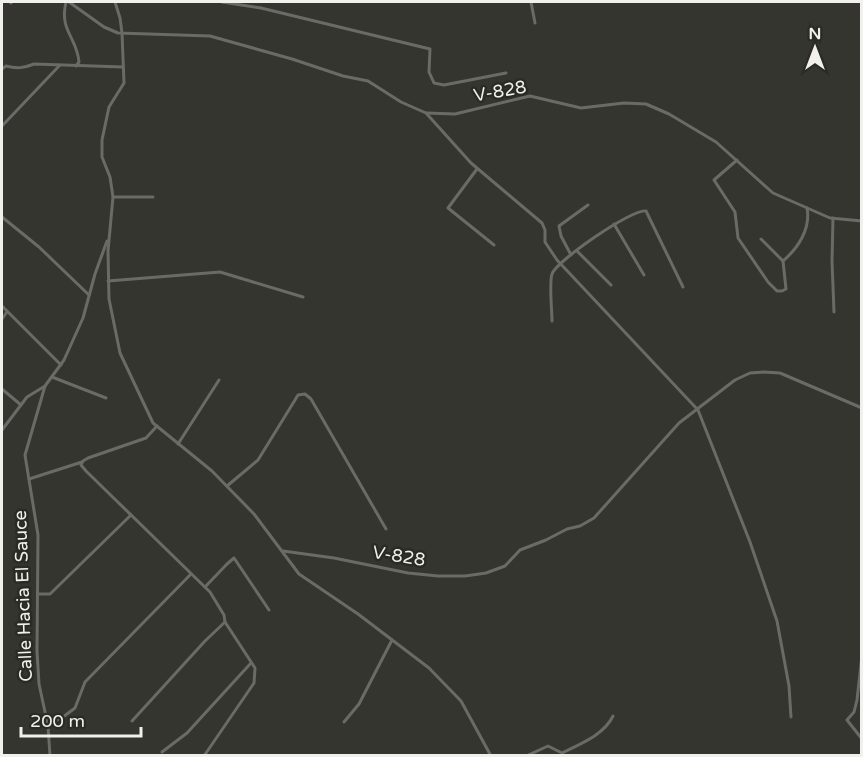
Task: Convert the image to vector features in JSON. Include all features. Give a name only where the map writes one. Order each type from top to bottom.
[{"type":"street","points":[[76,66],[79,62],[78,53],[66,28],[63,15],[67,2],[104,27],[122,33]]},
{"type":"street","points":[[115,2],[122,33],[123,83],[109,107],[102,140],[102,157],[110,177],[113,197],[109,236],[109,299],[120,353],[153,423],[227,486],[254,514],[298,574],[358,614],[429,668],[461,701],[491,756]]},
{"type":"street","points":[[222,2],[261,8],[430,49],[429,72],[434,83],[444,85],[506,73]]},
{"type":"street","points":[[531,2],[535,23]]},
{"type":"street","name":"V-828","points":[[122,33],[210,36],[343,76],[368,81],[401,102],[426,112],[455,114],[530,96],[581,108],[624,103],[646,104],[669,114],[716,142],[773,193],[833,218],[861,221]]},
{"type":"street","points":[[2,69],[6,66],[25,68],[34,64],[123,67]]},
{"type":"street","points":[[2,126],[60,65]]},
{"type":"street","points":[[426,112],[477,169],[543,222],[544,242],[559,262],[697,408],[750,542],[777,621],[789,686],[791,717]]},
{"type":"street","points":[[737,160],[714,180],[735,212],[738,238],[768,282],[777,291],[782,291],[786,289],[783,261],[760,239]]},
{"type":"street","points":[[477,169],[448,208],[494,245]]},
{"type":"street","points":[[113,197],[153,197]]},
{"type":"street","points":[[571,255],[561,236],[559,226],[588,205]]},
{"type":"street","points":[[783,261],[801,241],[808,220],[807,208]]},
{"type":"street","points":[[552,321],[552,274],[559,262],[614,224],[641,210],[646,211],[682,287]]},
{"type":"street","points":[[2,217],[39,247],[89,295]]},
{"type":"street","points":[[833,218],[834,312]]},
{"type":"street","points":[[614,224],[644,275]]},
{"type":"street","name":"Calle Hacia El Sauce","points":[[50,755],[39,684],[37,651],[38,535],[25,455],[45,386],[61,365],[83,318],[109,236]]},
{"type":"street","points":[[578,251],[611,285]]},
{"type":"street","points":[[108,281],[220,272],[303,297]]},
{"type":"street","points":[[2,306],[61,365]]},
{"type":"street","points":[[2,319],[7,312]]},
{"type":"street","name":"V-828","points":[[283,551],[438,576],[486,573],[505,566],[520,550],[594,518],[679,423],[735,380],[750,373],[780,374],[797,379],[861,408]]},
{"type":"street","points":[[52,377],[106,398]]},
{"type":"street","points":[[178,444],[219,380]]},
{"type":"street","points":[[2,430],[27,397],[45,386]]},
{"type":"street","points":[[2,389],[21,405]]},
{"type":"street","points":[[227,486],[258,460],[298,395],[305,394],[311,399],[386,529]]},
{"type":"street","points":[[29,479],[146,438],[157,426]]},
{"type":"street","points":[[83,461],[81,465],[86,471],[205,587],[255,668],[254,683],[204,756]]},
{"type":"street","points":[[39,594],[50,594],[131,515]]},
{"type":"street","points":[[205,587],[234,558],[269,610]]},
{"type":"street","points":[[47,725],[75,708],[85,682],[191,573]]},
{"type":"street","points":[[132,721],[225,622]]},
{"type":"street","points":[[344,722],[359,704],[392,640]]},
{"type":"street","points":[[861,654],[857,700],[854,712],[847,720],[861,739]]},
{"type":"street","points":[[162,752],[187,733],[252,663]]},
{"type":"street","points":[[526,756],[548,746],[562,753],[595,736],[610,723],[613,716]]}]
